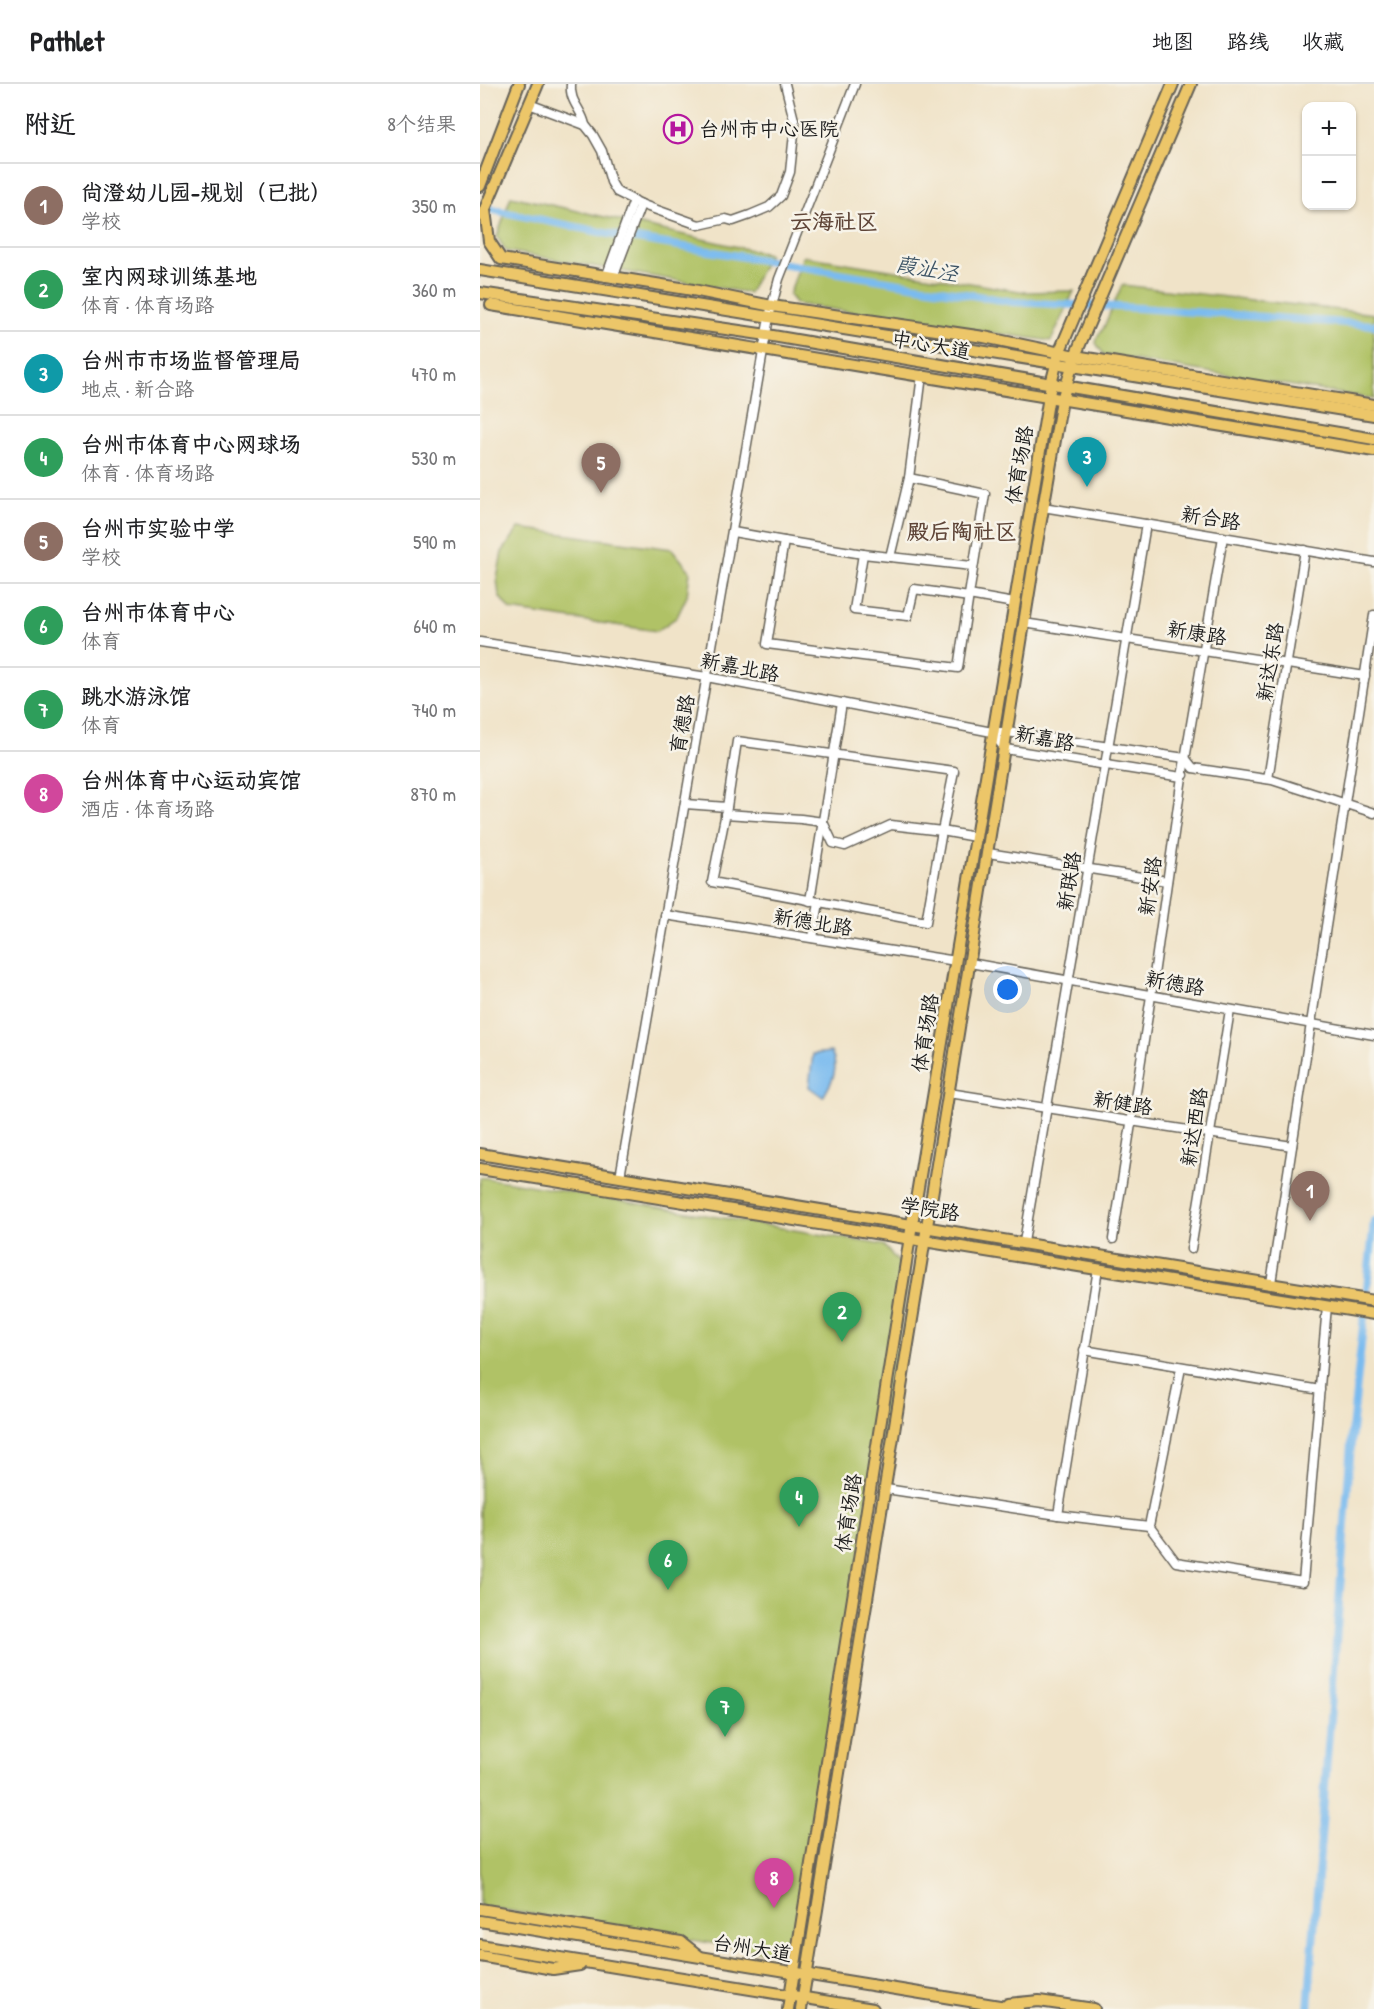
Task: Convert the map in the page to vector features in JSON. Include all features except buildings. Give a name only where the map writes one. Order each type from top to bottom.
[{"type":"main road","points":[[480,185],[519,84]]},
{"type":"main road","points":[[538,84],[483,213],[489,241],[501,259],[693,290],[770,311],[984,337],[1057,358]]},
{"type":"main road","name":"体育场路","points":[[788,2009],[912,1224],[1048,397],[1057,358],[1072,320],[1173,84]]},
{"type":"main road","points":[[802,2003],[1024,623],[1062,400],[1073,361],[1191,84]]},
{"type":"main road","name":"中心大道","points":[[480,270],[621,293],[770,311],[904,338],[1057,358],[1214,389],[1374,415]]},
{"type":"main road","points":[[577,272],[621,293]]},
{"type":"main road","name":"中心大道","points":[[480,293],[767,335],[1374,440]]},
{"type":"main road","points":[[480,309],[491,305],[530,300]]},
{"type":"main road","points":[[491,305],[1374,451]]},
{"type":"main road","points":[[594,322],[596,310]]},
{"type":"main road","points":[[904,338],[928,329]]},
{"type":"main road","points":[[899,372],[920,361]]},
{"type":"main road","points":[[1073,361],[1201,375],[1374,405]]},
{"type":"main road","points":[[1214,389],[1237,383]]},
{"type":"main road","points":[[1360,403],[1374,415]]},
{"type":"main road","points":[[1214,412],[1224,427]]},
{"type":"main road","points":[[1352,447],[1374,440]]},
{"type":"main road","name":"学院路","points":[[480,1154],[1374,1301]]},
{"type":"main road","name":"学院路","points":[[480,1170],[1374,1314]]},
{"type":"main road","points":[[480,1909],[681,1942],[702,1958]]},
{"type":"main road","name":"台州大道","points":[[480,1921],[1017,2009]]},
{"type":"main road","name":"台州大道","points":[[480,1945],[790,1996],[802,2003],[871,2009]]},
{"type":"main road","points":[[480,1956],[554,1969],[592,1964]]},
{"type":"main road","points":[[997,2006],[1039,2001],[1094,2009]]},
{"type":"street","points":[[571,84],[570,92],[573,102],[584,119],[585,125]]},
{"type":"street","points":[[529,104],[585,125],[594,135],[602,151],[611,182],[617,192],[637,202],[699,225],[726,219],[733,221],[769,207],[781,196],[790,172],[795,124],[785,84]]},
{"type":"street","name":"育德路","points":[[620,1177],[770,311],[779,279],[855,84]]},
{"type":"street","points":[[610,278],[637,202]]},
{"type":"street","points":[[890,557],[909,478],[922,375]]},
{"type":"street","points":[[784,541],[767,644],[958,668],[972,566],[985,494],[909,478]]},
{"type":"street","name":"新合路","points":[[1043,507],[1374,562]]},
{"type":"street","name":"新联路","points":[[1024,1242],[1146,524]]},
{"type":"street","points":[[732,532],[863,554],[972,566]]},
{"type":"street","name":"新安路","points":[[1113,1239],[1182,777],[1223,537]]},
{"type":"street","name":"新达东路","points":[[1268,779],[1305,550]]},
{"type":"street","points":[[863,554],[854,610],[908,616],[914,589],[1014,603]]},
{"type":"street","points":[[1271,1283],[1374,615]]},
{"type":"street","name":"新康路","points":[[1024,623],[1365,676]]},
{"type":"street","name":"新嘉北路","points":[[480,642],[707,677],[992,732]]},
{"type":"street","points":[[810,901],[842,703]]},
{"type":"street","name":"新嘉路","points":[[992,732],[1007,732],[1185,758]]},
{"type":"street","name":"新嘉路","points":[[992,732],[1005,749],[1182,777]]},
{"type":"street","points":[[737,741],[834,754],[954,771],[926,922],[712,882],[737,741]]},
{"type":"street","points":[[1185,758],[1194,768],[1268,779],[1374,813]]},
{"type":"street","points":[[1182,777],[1194,768]]},
{"type":"street","points":[[685,804],[823,822]]},
{"type":"street","points":[[823,822],[833,843],[845,846],[891,825],[975,837]]},
{"type":"street","points":[[988,853],[1167,881]]},
{"type":"street","points":[[813,938],[819,902]]},
{"type":"street","name":"新德北路","points":[[665,915],[956,961]]},
{"type":"street","name":"新德路","points":[[970,963],[1374,1035]]},
{"type":"street","name":"新达西路","points":[[1191,1249],[1230,1010]]},
{"type":"street","name":"新健路","points":[[949,1093],[1292,1146]]},
{"type":"street","points":[[1058,1515],[1098,1269]]},
{"type":"street","points":[[886,1489],[1149,1526],[1176,1563],[1303,1582],[1327,1306]]},
{"type":"street","points":[[1084,1350],[1320,1390]]},
{"type":"street","points":[[1149,1526],[1181,1368]]},
{"type":"green space","points":[[511,196],[769,254],[749,293],[506,251],[497,237]]},
{"type":"green space","points":[[803,256],[1025,292],[1074,291],[1051,341],[796,304],[789,295]]},
{"type":"green space","points":[[1122,285],[1374,314],[1374,399],[1104,355],[1096,343],[1098,335],[1103,329]]},
{"type":"green space","points":[[519,528],[672,549],[690,571],[687,596],[677,617],[657,631],[510,610],[499,596],[497,579],[502,552]]},
{"type":"green space","points":[[480,1177],[883,1245],[910,1275],[797,1936],[779,1954],[480,1906]]},
{"type":"water","points":[[831,1052],[835,1070],[823,1097],[809,1087],[813,1054]]},
{"type":"waterway","name":"葭沚泾","points":[[480,207],[619,236],[1013,302],[1138,308],[1374,325]]},
{"type":"waterway","points":[[1308,2009],[1352,1431],[1374,1221]]},
{"type":"place","name":"台州市中心医院","points":[[678,129]]},
{"type":"place","name":"台州市市场监督管理局","points":[[1087,487]]},
{"type":"place","name":"台州市实验中学","points":[[601,493]]},
{"type":"place","name":"尚澄幼儿园-规划（已批）","points":[[1310,1221]]},
{"type":"place","name":"室内网球训练基地","points":[[842,1342]]},
{"type":"place","name":"台州市体育中心网球场","points":[[799,1527]]},
{"type":"place","name":"台州市体育中心","points":[[668,1590]]},
{"type":"place","name":"跳水游泳馆","points":[[725,1737]]},
{"type":"place","name":"台州体育中心运动宾馆","points":[[774,1908]]},
{"type":"district","name":"云海社区","points":[[834,221]]},
{"type":"district","name":"殿后陶社区","points":[[962,531]]}]
